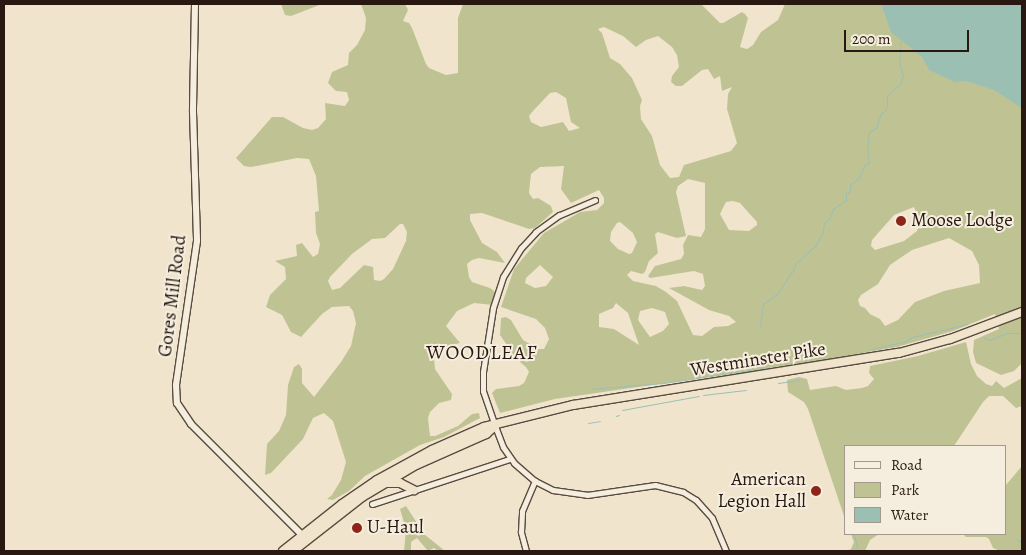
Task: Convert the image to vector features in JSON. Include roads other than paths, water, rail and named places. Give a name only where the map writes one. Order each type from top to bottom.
[{"type":"highway","name":"Westminster Pike","points":[[293,551],[342,504],[397,468],[484,427],[495,426],[531,414],[572,405],[899,353],[950,339],[1022,312]]},
{"type":"highway","name":"Westminster Pike","points":[[283,551],[386,483],[436,455],[486,434],[495,426]]},
{"type":"highway","points":[[386,483],[400,483],[414,490]]},
{"type":"street","name":"Gores Mill Road","points":[[196,4],[192,112],[197,241],[176,385],[177,403],[191,424],[305,538]]},
{"type":"street","points":[[595,200],[559,215],[536,232],[521,248],[503,277],[493,308],[483,372],[483,391],[495,426],[510,459],[535,481],[553,490],[578,495],[597,494],[648,485],[676,489],[696,500],[706,510],[716,525],[726,551]]},
{"type":"street","points":[[372,504],[510,459]]},
{"type":"street","points":[[526,551],[521,532],[522,518],[524,505],[535,481]]},
{"type":"water","points":[[881,4],[1022,4],[1022,108],[994,90],[966,81],[955,82],[929,70],[922,57],[891,32]]},
{"type":"waterway","points":[[760,326],[763,304],[777,294],[794,269],[795,264],[815,246],[823,232],[824,223],[829,219],[833,209],[846,200],[846,194],[850,191],[850,185],[859,178],[865,164],[869,163],[867,149],[869,132],[876,128],[881,113],[885,111],[887,106],[887,96],[900,84],[903,76],[899,61],[901,41]]},
{"type":"waterway","points":[[870,349],[904,342],[912,337],[968,324]]},
{"type":"waterway","points":[[984,338],[989,340],[1007,333],[1022,333]]},
{"type":"waterway","points":[[787,365],[857,354]]},
{"type":"waterway","points":[[591,389],[663,383],[765,368]]},
{"type":"waterway","points":[[778,383],[800,380]]},
{"type":"waterway","points":[[703,395],[746,390]]},
{"type":"waterway","points":[[622,410],[699,396]]},
{"type":"waterway","points":[[588,423],[600,421]]},
{"type":"waterway","points":[[854,535],[858,551]]},
{"type":"waterway","points":[[1017,539],[1022,543]]},
{"type":"place","name":"Moose Lodge","points":[[901,221]]},
{"type":"place","name":"American Legion Hall","points":[[816,491]]},
{"type":"place","name":"U-Haul","points":[[357,528]]},
{"type":"district","name":"WOODLEAF","points":[[482,352]]}]
